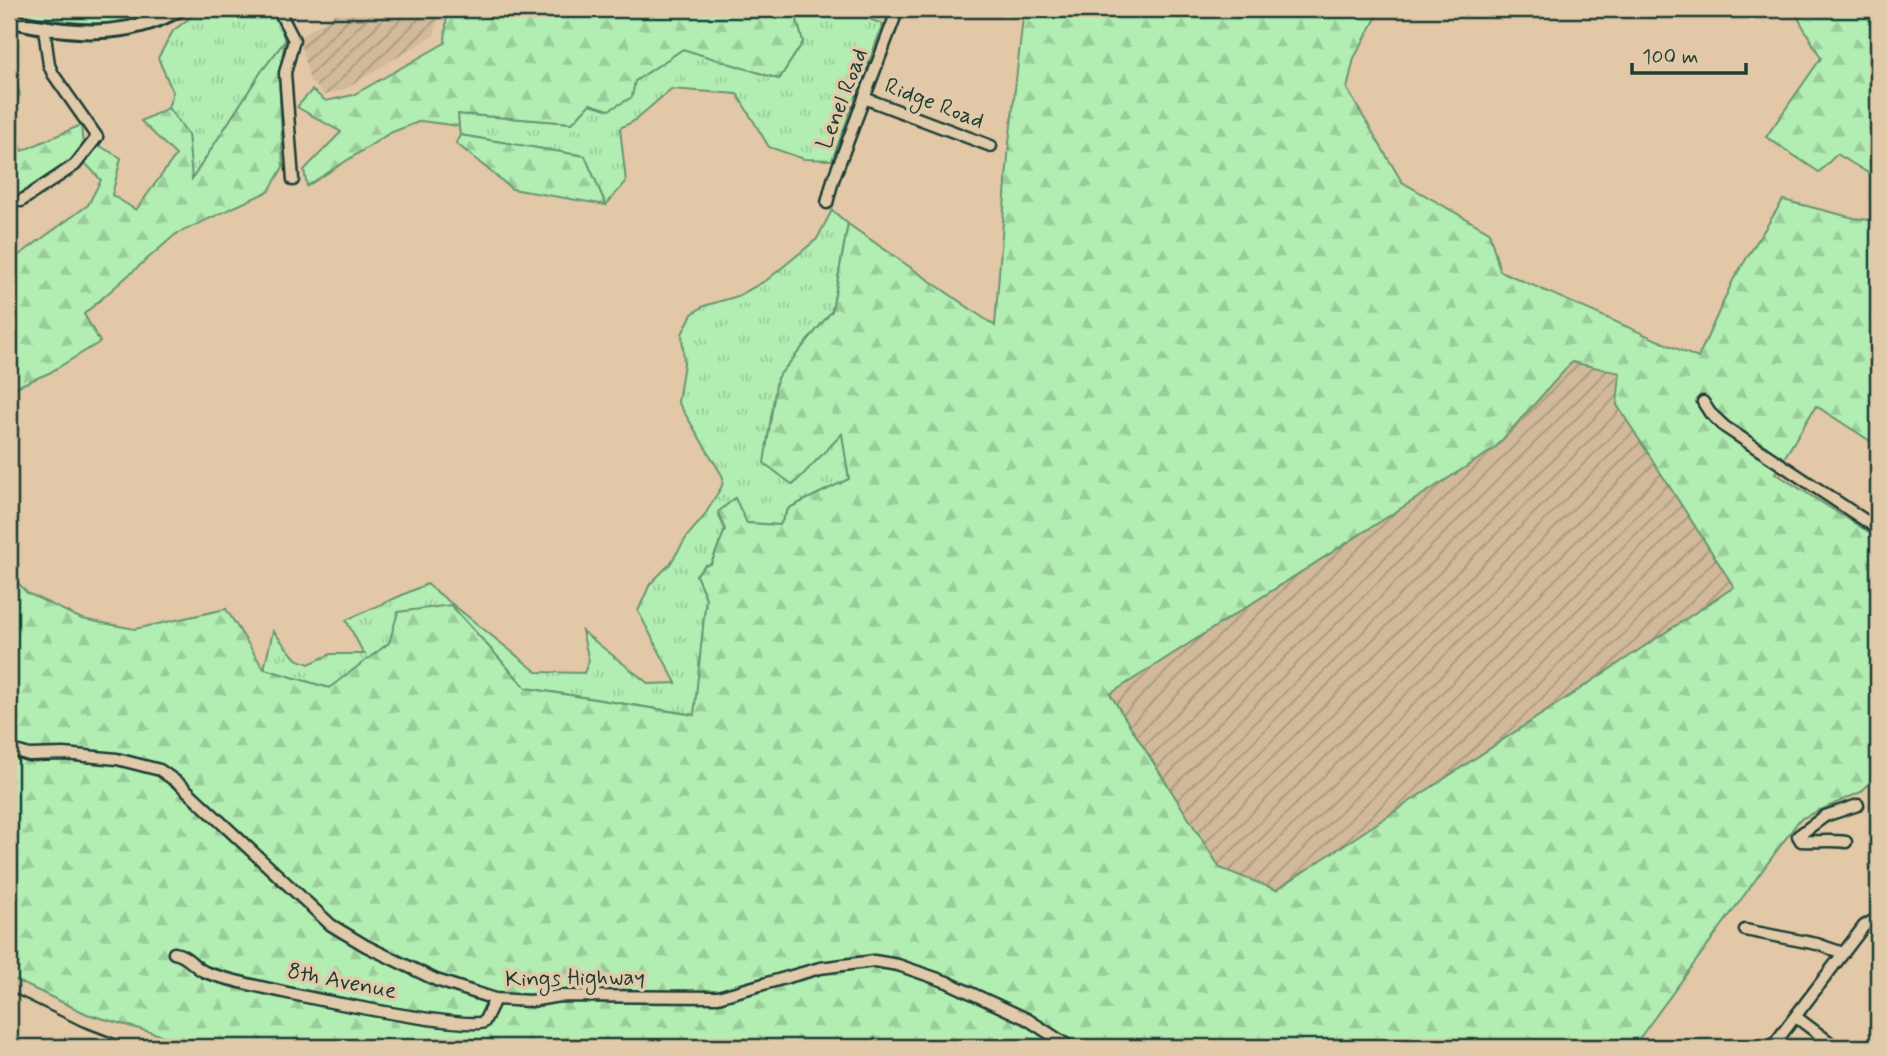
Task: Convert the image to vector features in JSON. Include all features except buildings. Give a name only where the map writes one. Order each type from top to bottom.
[{"type":"main road","points":[[9,20],[44,28],[86,32],[121,31],[152,22],[180,9]]},
{"type":"street","points":[[278,9],[294,40],[285,74],[293,180]]},
{"type":"street","name":"Lenel Road","points":[[827,203],[833,180],[898,9]]},
{"type":"street","points":[[21,201],[75,165],[97,137],[53,74],[49,65],[44,28]]},
{"type":"street","name":"Ridge Road","points":[[864,98],[991,146]]},
{"type":"street","points":[[1703,402],[1725,428],[1878,529]]},
{"type":"street","name":"Kings Highway","points":[[9,749],[29,755],[64,754],[117,759],[159,770],[181,785],[331,925],[366,946],[436,980],[495,999],[531,1001],[559,996],[718,997],[820,968],[874,961],[898,965],[954,985],[1027,1019],[1070,1047]]},
{"type":"street","points":[[1846,842],[1824,839],[1807,842],[1801,841],[1798,836],[1825,816],[1858,805]]},
{"type":"street","points":[[1772,1047],[1864,926],[1878,918]]},
{"type":"street","points":[[1745,930],[1817,944],[1843,953]]},
{"type":"street","name":"8th Avenue","points":[[174,953],[187,957],[203,971],[242,982],[347,1005],[463,1024],[484,1022],[495,999]]},
{"type":"street","points":[[1796,1017],[1836,1047]]},
{"type":"shaded area","points":[[342,9],[441,9],[434,35],[345,89],[325,95],[310,81],[299,38]]},
{"type":"shaded area","points":[[1572,362],[1621,373],[1618,405],[1734,587],[1276,890],[1220,868],[1109,694],[1494,449]]},
{"type":"green space","points":[[9,9],[164,9],[147,17],[128,21],[87,24],[46,19]]},
{"type":"green space","points":[[201,9],[275,9],[285,41],[261,72],[191,181],[188,134],[168,108],[173,92],[158,58],[173,31]]},
{"type":"green space","points":[[447,9],[794,9],[803,42],[779,79],[683,49],[635,81],[632,97],[609,110],[590,104],[572,123],[458,114],[459,126],[421,121],[390,133],[307,186],[304,170],[341,132],[297,107],[312,90],[326,101],[353,95],[445,43]]},
{"type":"green space","points":[[794,9],[842,9],[883,24],[832,160],[804,159],[769,147],[737,94],[671,89],[634,121],[620,128],[626,182],[606,205],[584,156],[460,135],[457,114],[572,123],[590,104],[635,81],[683,49],[779,79],[803,42]]},
{"type":"green space","points":[[1024,9],[1381,9],[1354,58],[1347,89],[1402,182],[1489,232],[1500,271],[1698,358],[1733,280],[1783,200],[1854,218],[1878,221],[1878,446],[1816,406],[1775,473],[1878,538],[1878,779],[1875,778],[1861,792],[1800,819],[1633,1047],[202,1047],[87,1014],[9,977],[9,573],[27,593],[82,619],[135,629],[226,609],[264,669],[329,688],[389,643],[398,612],[451,605],[526,688],[694,715],[706,598],[696,575],[705,565],[711,564],[725,530],[718,512],[735,498],[747,523],[780,525],[789,508],[849,479],[842,434],[793,485],[764,463],[777,378],[832,311],[848,224],[995,326],[1009,143]],"holes":[[[1572,362],[1620,373],[1617,405],[1734,587],[1276,890],[1220,868],[1110,694],[1494,449]]]},
{"type":"green space","points":[[1793,9],[1878,9],[1878,179],[1837,154],[1819,172],[1766,137],[1821,58]]},
{"type":"green space","points":[[285,41],[279,74],[283,167],[269,191],[176,234],[84,314],[100,342],[49,373],[9,390],[9,245],[15,258],[88,205],[101,180],[85,163],[98,145],[121,158],[112,195],[136,210],[176,155],[141,121],[168,108],[188,134],[192,179],[261,72]]},
{"type":"green space","points":[[9,65],[13,68],[20,95],[9,108]]},
{"type":"green space","points":[[9,121],[22,151],[81,125],[83,146],[73,162],[9,201]]},
{"type":"green space","points":[[460,135],[585,156],[606,205],[512,189],[456,143]]},
{"type":"green space","points":[[832,210],[848,224],[832,311],[777,379],[843,434],[849,479],[789,508],[780,525],[746,523],[725,530],[711,564],[696,575],[706,598],[695,715],[526,688],[451,605],[389,643],[330,688],[264,669],[273,631],[296,659],[309,664],[331,654],[364,654],[346,620],[427,584],[537,672],[584,673],[589,661],[582,631],[649,684],[676,683],[638,611],[650,584],[670,564],[688,535],[703,518],[722,486],[723,477],[678,402],[684,363],[682,334],[692,314],[704,306],[738,296],[767,280],[817,239]]},
{"type":"railway","points":[[9,991],[79,1025],[136,1047]]}]
